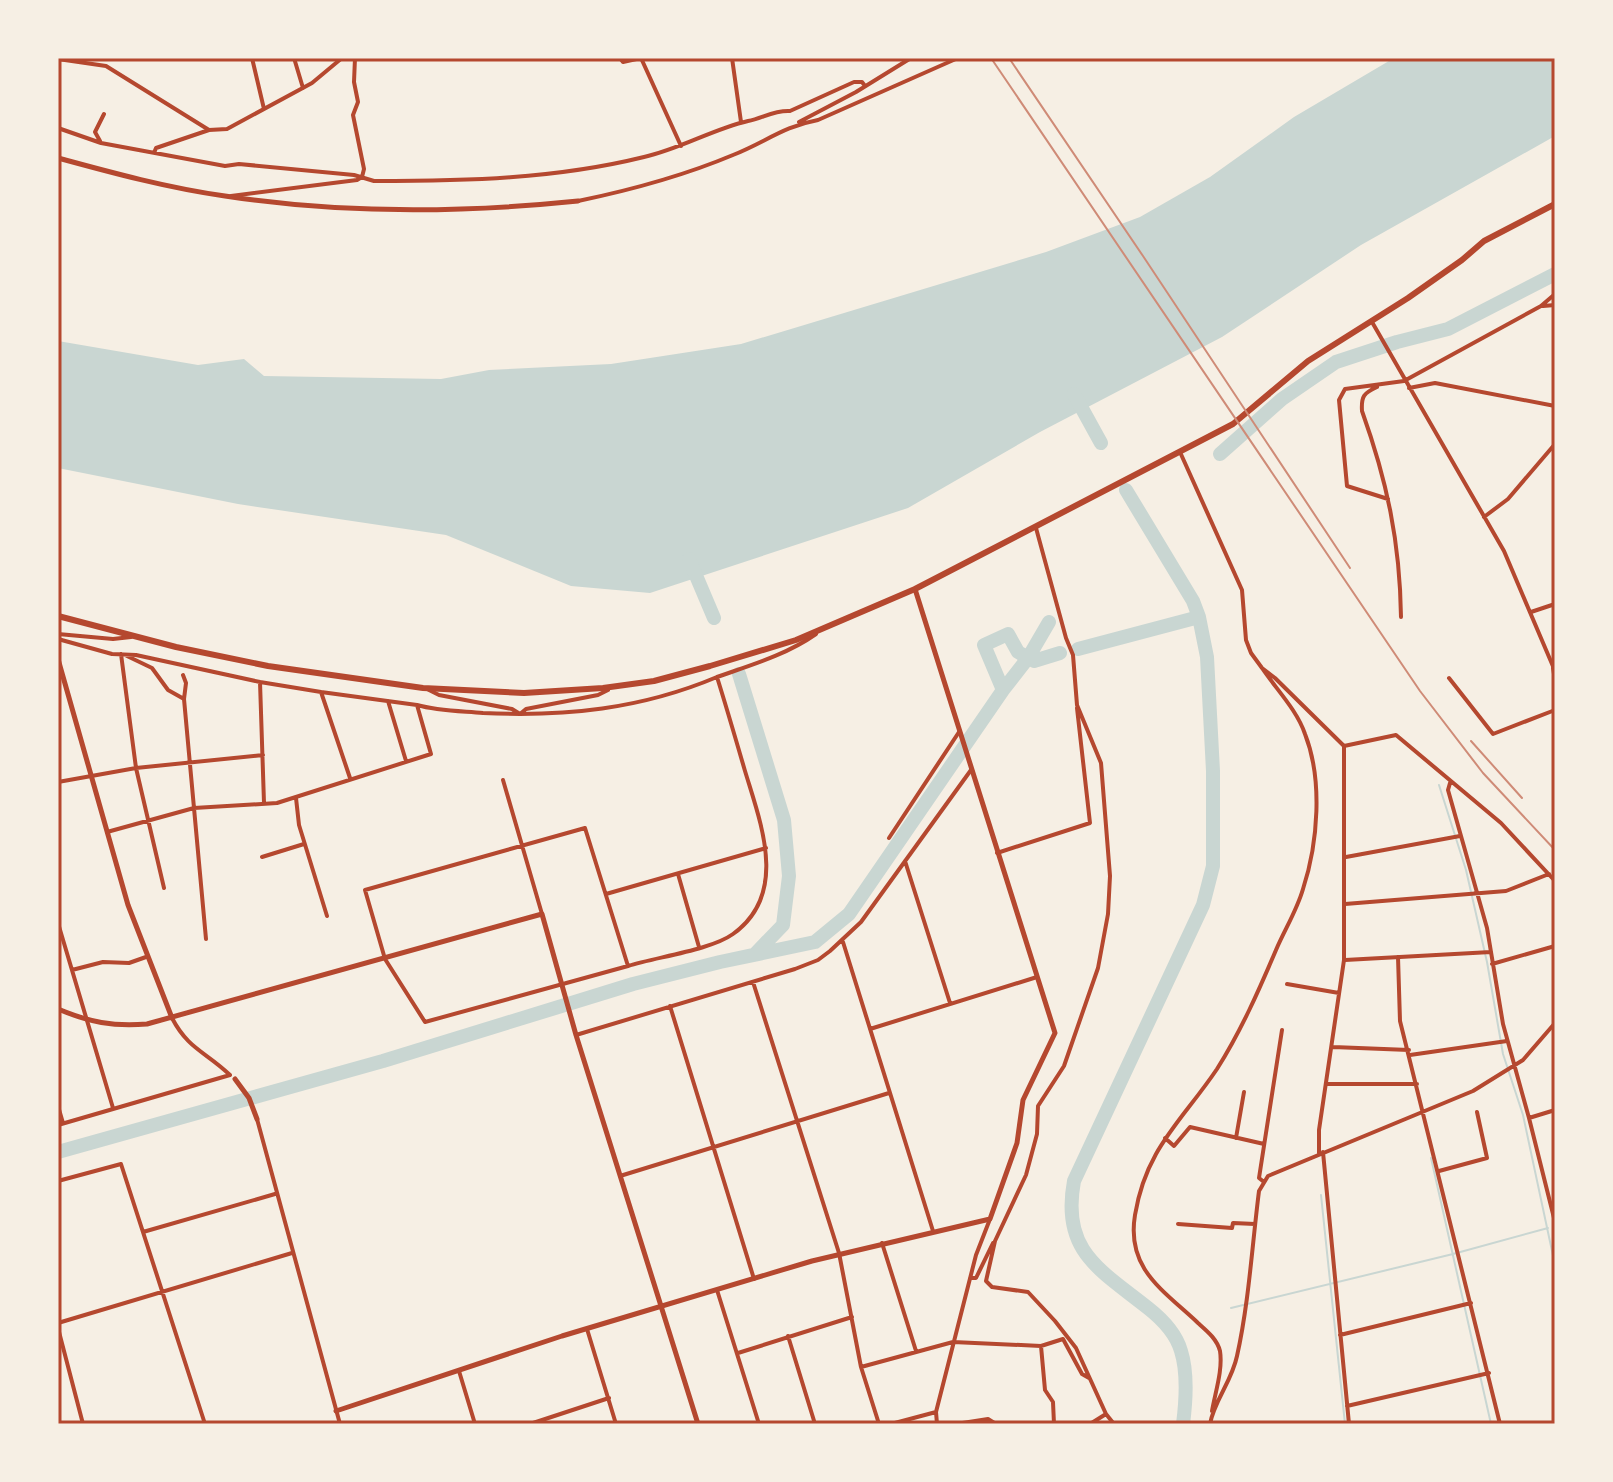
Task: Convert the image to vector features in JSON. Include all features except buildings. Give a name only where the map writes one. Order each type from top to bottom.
[{"type":"main road","points":[[58,616],[135,637],[294,671],[423,688],[524,693],[654,681],[796,640],[915,589],[1233,424],[1308,361],[1372,324],[1484,241],[1555,204]]},
{"type":"street","points":[[106,58],[106,66]]},
{"type":"street","points":[[252,58],[264,109]]},
{"type":"street","points":[[294,58],[303,88]]},
{"type":"street","points":[[333,58],[336,66]]},
{"type":"street","points":[[154,153],[156,148],[209,130],[227,129],[303,88],[336,66],[342,58]]},
{"type":"street","points":[[228,197],[362,177],[364,169],[353,115],[358,102],[354,82],[355,58]]},
{"type":"street","points":[[620,58],[623,62],[641,58],[681,146]]},
{"type":"street","points":[[732,58],[741,122]]},
{"type":"street","points":[[59,159],[173,188],[228,197],[389,209],[459,210],[578,201],[686,173],[735,154],[865,86],[911,58]]},
{"type":"street","points":[[794,124],[818,120],[958,58]]},
{"type":"street","points":[[58,59],[106,66],[209,130]]},
{"type":"street","points":[[58,128],[101,143],[225,166],[239,164],[362,177],[374,181],[541,176],[600,167],[681,146],[741,122],[779,110],[790,111],[854,82],[862,82],[865,86]]},
{"type":"street","points":[[101,143],[95,132],[104,114]]},
{"type":"street","points":[[1388,499],[1347,486],[1339,400],[1345,389],[1404,381],[1541,306],[1555,294]]},
{"type":"street","points":[[1541,306],[1555,305]]},
{"type":"street","points":[[1372,324],[1504,551],[1554,668],[1555,680]]},
{"type":"street","points":[[1409,388],[1435,383],[1555,406]]},
{"type":"street","points":[[1383,384],[1365,393],[1361,400],[1384,475],[1398,547],[1401,617]]},
{"type":"street","points":[[1484,517],[1508,499],[1555,444]]},
{"type":"street","points":[[1180,451],[1242,590],[1246,640],[1305,731],[1313,759],[1314,835],[1311,863],[1298,903],[1258,995],[1216,1069],[1149,1165],[1135,1214],[1134,1245],[1141,1266],[1217,1343],[1221,1363],[1210,1424]]},
{"type":"street","points":[[997,853],[1090,823],[1073,655],[1036,528]]},
{"type":"street","points":[[915,589],[1055,1033],[1023,1100],[1017,1143],[970,1278],[953,1342],[936,1412],[937,1424]]},
{"type":"street","points":[[1531,612],[1555,604]]},
{"type":"street","points":[[58,636],[123,654],[260,682],[433,710],[520,714],[601,711],[683,692],[802,644],[821,630]]},
{"type":"street","points":[[58,636],[135,637]]},
{"type":"street","points":[[123,654],[152,668],[168,690],[184,699]]},
{"type":"street","points":[[123,654],[136,768],[164,888]]},
{"type":"street","points":[[58,659],[146,957],[172,1018],[181,1036],[197,1052],[215,1061],[233,1077],[249,1098],[257,1119],[340,1424]]},
{"type":"street","points":[[1262,668],[1344,746],[1344,960],[1319,1130],[1349,1424]]},
{"type":"street","points":[[183,675],[206,939]]},
{"type":"street","points":[[628,966],[585,828],[365,890],[385,959],[425,1022],[699,947],[735,933],[753,914],[763,893],[766,848],[717,677]]},
{"type":"street","points":[[1449,678],[1493,734],[1555,710]]},
{"type":"street","points":[[260,682],[264,803]]},
{"type":"street","points":[[520,714],[526,709],[598,695],[614,687]]},
{"type":"street","points":[[423,688],[439,695],[512,709],[520,714]]},
{"type":"street","points":[[321,692],[350,779]]},
{"type":"street","points":[[388,701],[406,761]]},
{"type":"street","points":[[107,832],[194,808],[277,803],[431,754],[417,705]]},
{"type":"street","points":[[970,1278],[976,1278],[1026,1175],[1037,1134],[1038,1106],[1064,1066],[1105,940],[1110,876],[1101,763],[1077,705]]},
{"type":"street","points":[[889,838],[959,732]]},
{"type":"street","points":[[1344,746],[1396,735],[1501,823],[1555,881]]},
{"type":"street","points":[[58,782],[136,768],[263,755]]},
{"type":"street","points":[[575,1032],[753,982],[818,960],[843,942],[878,901],[970,767]]},
{"type":"street","points":[[503,780],[575,1032],[698,1424]]},
{"type":"street","points":[[1450,783],[1448,790],[1487,928],[1507,1041],[1555,1222]]},
{"type":"street","points":[[296,798],[304,844],[327,916]]},
{"type":"street","points":[[1346,857],[1460,836]]},
{"type":"street","points":[[262,857],[304,844]]},
{"type":"street","points":[[606,894],[766,848]]},
{"type":"street","points":[[905,861],[950,1003]]},
{"type":"street","points":[[678,874],[699,947]]},
{"type":"street","points":[[1345,904],[1506,891],[1549,874]]},
{"type":"street","points":[[58,1009],[87,1021],[126,1026],[147,1024],[542,914]]},
{"type":"street","points":[[58,923],[113,1108]]},
{"type":"street","points":[[843,942],[933,1231]]},
{"type":"street","points":[[1492,964],[1555,946]]},
{"type":"street","points":[[1344,960],[1491,952]]},
{"type":"street","points":[[72,970],[103,962],[129,963],[146,957]]},
{"type":"street","points":[[1398,957],[1400,1021],[1500,1424]]},
{"type":"street","points":[[870,1029],[1037,977]]},
{"type":"street","points":[[753,982],[839,1253],[861,1367],[879,1424]]},
{"type":"street","points":[[1287,984],[1339,993]]},
{"type":"street","points":[[670,1006],[754,1279]]},
{"type":"street","points":[[1212,1411],[1219,1402],[1237,1357],[1259,1191],[1264,1182],[1280,1170],[1473,1091],[1515,1066],[1555,1023]]},
{"type":"street","points":[[1264,1182],[1259,1178],[1282,1030]]},
{"type":"street","points":[[1333,1047],[1409,1053],[1507,1041]]},
{"type":"street","points":[[58,1106],[60,1124],[233,1077]]},
{"type":"street","points":[[1326,1084],[1417,1084]]},
{"type":"street","points":[[1236,1138],[1244,1092]]},
{"type":"street","points":[[620,1176],[890,1093]]},
{"type":"street","points":[[1529,1118],[1555,1110]]},
{"type":"street","points":[[1439,1171],[1487,1158],[1477,1112]]},
{"type":"street","points":[[1165,1138],[1174,1146],[1190,1127],[1264,1144]]},
{"type":"street","points":[[58,1181],[121,1164],[205,1424]]},
{"type":"street","points":[[143,1232],[276,1194]]},
{"type":"street","points":[[336,1411],[587,1329],[839,1253],[990,1219]]},
{"type":"street","points":[[1178,1224],[1232,1228],[1233,1223],[1255,1224]]},
{"type":"street","points":[[995,1241],[987,1270],[988,1285],[1028,1292],[1067,1335],[1106,1414],[1114,1424]]},
{"type":"street","points":[[882,1243],[916,1351]]},
{"type":"street","points":[[83,1424],[58,1326],[292,1253]]},
{"type":"street","points":[[717,1290],[759,1424]]},
{"type":"street","points":[[1340,1335],[1471,1303]]},
{"type":"street","points":[[738,1353],[852,1317]]},
{"type":"street","points":[[587,1329],[616,1424]]},
{"type":"street","points":[[788,1336],[815,1424]]},
{"type":"street","points":[[861,1367],[953,1342],[1041,1346],[1063,1339],[1082,1374],[1091,1379]]},
{"type":"street","points":[[1041,1346],[1045,1390],[1053,1402],[1054,1424]]},
{"type":"street","points":[[459,1371],[475,1424]]},
{"type":"street","points":[[1347,1406],[1489,1373]]},
{"type":"street","points":[[530,1424],[609,1398]]},
{"type":"street","points":[[891,1424],[936,1412]]},
{"type":"street","points":[[1090,1424],[1106,1414]]},
{"type":"street","points":[[956,1424],[988,1419],[996,1424]]},
{"type":"shaded area","points":[[1394,58],[1555,58],[1555,136],[1361,245],[1222,337],[1040,432],[908,508],[650,593],[571,586],[446,535],[238,504],[58,468],[58,341],[198,365],[244,359],[264,376],[441,379],[489,370],[611,364],[741,344],[1046,252],[1140,217],[1210,177],[1294,117]]},
{"type":"waterway","points":[[1220,454],[1282,399],[1336,362],[1448,329],[1555,274]]},
{"type":"waterway","points":[[1074,394],[1101,443]]},
{"type":"waterway","points":[[1126,490],[1193,601],[1199,617],[1207,657],[1213,771],[1213,866],[1203,905],[1074,1181],[1071,1205],[1073,1225],[1088,1256],[1114,1282],[1158,1317],[1176,1338],[1186,1378],[1183,1424]]},
{"type":"waterway","points":[[689,559],[714,618]]},
{"type":"waterway","points":[[1078,649],[1199,617]]},
{"type":"waterway","points":[[58,1152],[383,1061],[633,984],[815,942],[849,914],[1028,658],[1049,622]]},
{"type":"waterway","points":[[1003,690],[984,645],[1008,634],[1018,652],[1034,661],[1060,653]]},
{"type":"waterway","points":[[739,674],[784,820],[789,876],[783,925],[755,954]]},
{"type":"waterway","points":[[1439,785],[1466,870],[1487,962],[1503,1054],[1523,1115],[1555,1265]]},
{"type":"waterway","points":[[1431,1158],[1491,1424]]},
{"type":"waterway","points":[[1321,1195],[1345,1424]]},
{"type":"waterway","points":[[1231,1308],[1548,1228]]},
{"type":"railway","points":[[991,58],[1420,691],[1483,773],[1555,850]]},
{"type":"railway","points":[[1009,58],[1350,568]]},
{"type":"railway","points":[[1471,741],[1522,798]]}]
